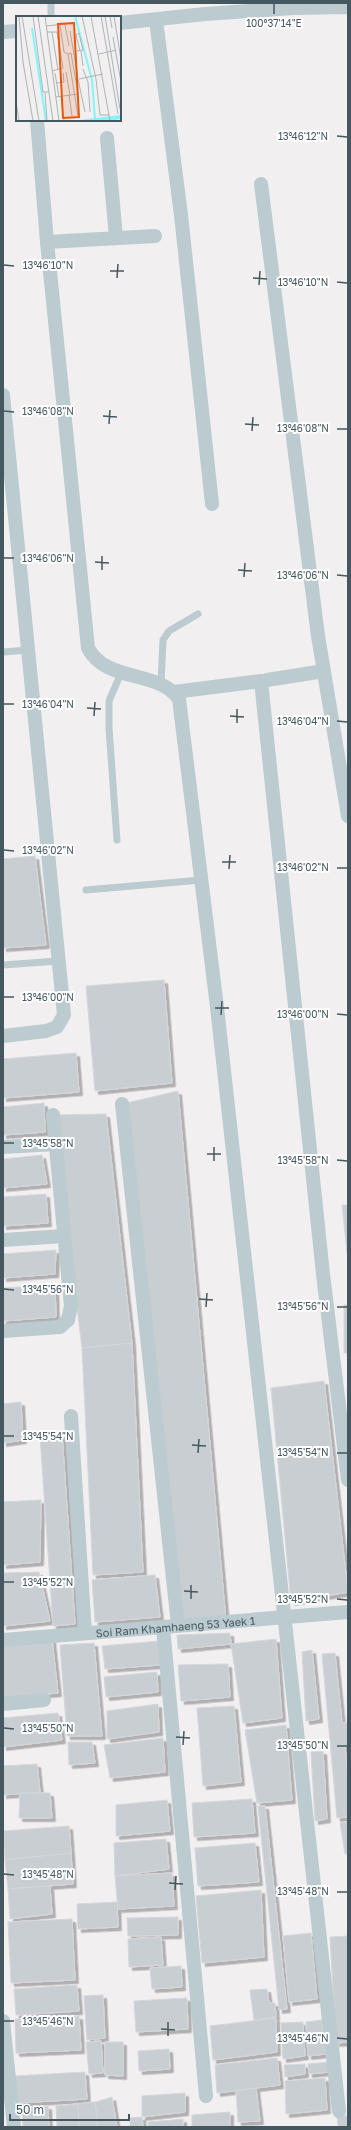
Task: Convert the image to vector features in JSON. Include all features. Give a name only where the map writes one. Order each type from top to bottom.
[{"type":"street","points":[[121,23],[156,20],[205,8],[348,7]]},
{"type":"street","points":[[156,20],[182,223],[212,504]]},
{"type":"street","points":[[3,32],[16,31]]},
{"type":"street","points":[[37,121],[47,242],[88,648],[94,658],[121,673],[161,685],[174,692],[179,699],[285,1617],[339,2111]]},
{"type":"street","points":[[107,138],[116,237]]},
{"type":"street","points":[[261,184],[324,671],[348,816]]},
{"type":"street","points":[[47,242],[155,236]]},
{"type":"street","points":[[3,395],[7,469],[28,650],[64,1015],[57,1028],[46,1031],[3,1036]]},
{"type":"street","points":[[268,680],[324,671]]},
{"type":"street","points":[[174,692],[261,681],[322,1266],[348,1480]]},
{"type":"street","points":[[122,1104],[178,1625]]},
{"type":"street","points":[[3,1331],[60,1327],[68,1320],[71,1306],[53,1115]]},
{"type":"street","points":[[3,1147],[55,1144]]},
{"type":"street","points":[[3,1240],[64,1236]]},
{"type":"street","points":[[71,1416],[85,1633]]},
{"type":"street","name":"Soi Ram Khamhaeng 53 Yaek 1","points":[[3,1640],[348,1612]]},
{"type":"street","points":[[163,1627],[206,2096]]},
{"type":"street","points":[[3,1704],[44,1700]]},
{"type":"street","points":[[3,2021],[14,2127]]},
{"type":"lane","points":[[51,3],[52,16]]},
{"type":"lane","points":[[161,685],[163,640],[169,631],[198,614]]},
{"type":"lane","points":[[3,652],[28,650]]},
{"type":"lane","points":[[117,840],[109,728],[109,701],[121,673]]},
{"type":"lane","points":[[86,890],[201,880]]},
{"type":"lane","points":[[3,965],[58,961]]},
{"type":"building","points":[[35,856],[46,945],[3,948],[3,859]]},
{"type":"building","points":[[164,980],[172,1083],[95,1091],[86,986]]},
{"type":"building","points":[[76,1053],[79,1092],[3,1098],[3,1059]]},
{"type":"building","points":[[178,1091],[226,1621],[178,1625],[122,1104]]},
{"type":"building","points":[[44,1103],[45,1132],[3,1135],[3,1107]]},
{"type":"building","points":[[106,1114],[132,1343],[82,1348],[53,1115]]},
{"type":"building","points":[[42,1155],[47,1184],[3,1188],[3,1159]]},
{"type":"building","points":[[46,1194],[48,1223],[3,1226],[3,1197]]},
{"type":"building","points":[[342,1205],[348,1205],[348,1253],[347,1253]]},
{"type":"building","points":[[56,1250],[55,1274],[3,1278],[3,1254]]},
{"type":"building","points":[[55,1285],[56,1317],[3,1321],[3,1288]]},
{"type":"building","points":[[344,1305],[348,1305],[348,1353],[344,1353]]},
{"type":"building","points":[[132,1343],[143,1572],[93,1575],[82,1348]]},
{"type":"building","points":[[324,1381],[348,1592],[291,1602],[271,1388]]},
{"type":"building","points":[[21,1402],[23,1440],[3,1443],[3,1404]]},
{"type":"building","points":[[62,1434],[75,1624],[53,1626],[40,1436]]},
{"type":"building","points":[[41,1500],[40,1562],[3,1565],[3,1502]]},
{"type":"building","points":[[39,1572],[50,1621],[3,1626],[3,1573]]},
{"type":"building","points":[[155,1575],[160,1617],[95,1622],[92,1580]]},
{"type":"building","points":[[230,1633],[231,1644],[178,1649],[177,1635]]},
{"type":"building","points":[[52,1639],[58,1693],[3,1698],[3,1643]]},
{"type":"building","points":[[276,1639],[282,1718],[243,1723],[231,1644]]},
{"type":"building","points":[[159,1641],[160,1665],[105,1669],[102,1646]]},
{"type":"building","points":[[94,1643],[102,1736],[67,1736],[60,1645]]},
{"type":"building","points":[[312,1650],[319,1719],[306,1721],[302,1652]]},
{"type":"building","points":[[335,1653],[342,1723],[348,1723],[348,1746],[345,1746],[348,1782],[348,1817],[337,1818],[322,1654]]},
{"type":"building","points":[[228,1664],[230,1697],[181,1701],[178,1665]]},
{"type":"building","points":[[157,1672],[158,1692],[106,1697],[104,1677]]},
{"type":"building","points":[[158,1704],[159,1732],[107,1739],[107,1711]]},
{"type":"building","points":[[234,1706],[241,1782],[203,1786],[197,1708]]},
{"type":"building","points":[[58,1713],[62,1740],[3,1747],[3,1718]]},
{"type":"building","points":[[286,1725],[292,1800],[257,1803],[245,1730]]},
{"type":"building","points":[[163,1738],[165,1772],[110,1778],[104,1745]]},
{"type":"building","points":[[68,1742],[92,1742],[95,1763],[69,1765]]},
{"type":"building","points":[[323,1751],[327,1819],[315,1821],[311,1752]]},
{"type":"building","points":[[37,1764],[40,1792],[3,1795],[3,1766]]},
{"type":"building","points":[[20,1793],[50,1793],[52,1818],[19,1818]]},
{"type":"building","points":[[252,1799],[255,1833],[194,1837],[192,1803]]},
{"type":"building","points":[[167,1800],[170,1831],[116,1836],[116,1805]]},
{"type":"building","points":[[258,1806],[265,1806],[287,2009],[279,2010]]},
{"type":"building","points":[[348,1822],[348,1854],[345,1854],[340,1823]]},
{"type":"building","points":[[69,1826],[71,1853],[5,1860],[4,1831]]},
{"type":"building","points":[[166,1839],[169,1869],[115,1876],[114,1843]]},
{"type":"building","points":[[255,1843],[259,1882],[198,1886],[195,1848]]},
{"type":"building","points":[[71,1853],[73,1884],[8,1889],[5,1860]]},
{"type":"building","points":[[172,1873],[174,1906],[118,1909],[115,1876]]},
{"type":"building","points":[[50,1886],[52,1914],[10,1919],[8,1889]]},
{"type":"building","points":[[261,1890],[264,1957],[202,1963],[196,1896]]},
{"type":"building","points":[[117,1902],[118,1927],[78,1929],[77,1904]]},
{"type":"building","points":[[178,1917],[178,1935],[128,1936],[127,1918]]},
{"type":"building","points":[[72,1919],[75,1980],[11,1983],[8,1922]]},
{"type":"building","points":[[311,1933],[317,1999],[289,2002],[283,1936]]},
{"type":"building","points":[[348,1936],[348,2042],[336,2043],[330,1937]]},
{"type":"building","points":[[161,1937],[163,1965],[129,1967],[128,1939]]},
{"type":"building","points":[[181,1966],[182,1987],[152,1989],[150,1968]]},
{"type":"building","points":[[77,1985],[79,2011],[16,2015],[14,1989]]},
{"type":"building","points":[[267,1989],[269,2003],[275,2003],[276,2017],[254,2020],[250,1990]]},
{"type":"building","points":[[103,1995],[105,2038],[87,2040],[84,1996]]},
{"type":"building","points":[[187,1998],[188,2029],[136,2032],[134,2001]]},
{"type":"building","points":[[79,2016],[81,2050],[16,2053],[15,2019]]},
{"type":"building","points":[[276,2018],[277,2052],[213,2060],[210,2026]]},
{"type":"building","points":[[322,2020],[326,2054],[308,2056],[306,2022]]},
{"type":"building","points":[[303,2022],[305,2056],[283,2059],[281,2023]]},
{"type":"building","points":[[101,2041],[103,2073],[89,2074],[86,2042]]},
{"type":"building","points":[[105,2042],[123,2042],[123,2076],[105,2075]]},
{"type":"building","points":[[169,2049],[170,2069],[139,2071],[138,2051]]},
{"type":"building","points":[[277,2058],[280,2085],[217,2093],[215,2065]]},
{"type":"building","points":[[328,2062],[329,2072],[309,2074],[308,2064]]},
{"type":"building","points":[[305,2064],[305,2074],[285,2077],[284,2065]]},
{"type":"building","points":[[85,2072],[87,2099],[16,2103],[14,2076]]},
{"type":"building","points":[[325,2078],[327,2110],[286,2114],[285,2081]]},
{"type":"building","points":[[256,2088],[260,2121],[238,2122],[236,2091]]},
{"type":"building","points":[[185,2093],[185,2112],[142,2117],[142,2096]]},
{"type":"building","points":[[112,2097],[117,2127],[98,2127],[95,2102]]},
{"type":"building","points":[[95,2102],[98,2127],[79,2127],[78,2104]]},
{"type":"building","points":[[78,2104],[79,2127],[57,2127],[56,2106]]},
{"type":"building","points":[[48,2106],[49,2127],[23,2127],[22,2108]]},
{"type":"building","points":[[230,2112],[230,2127],[192,2127],[192,2115]]},
{"type":"building","points":[[337,2116],[348,2116],[348,2127],[338,2127]]},
{"type":"building","points":[[142,2117],[143,2127],[130,2127],[130,2118]]},
{"type":"building","points":[[183,2119],[183,2127],[148,2127],[148,2122]]}]
